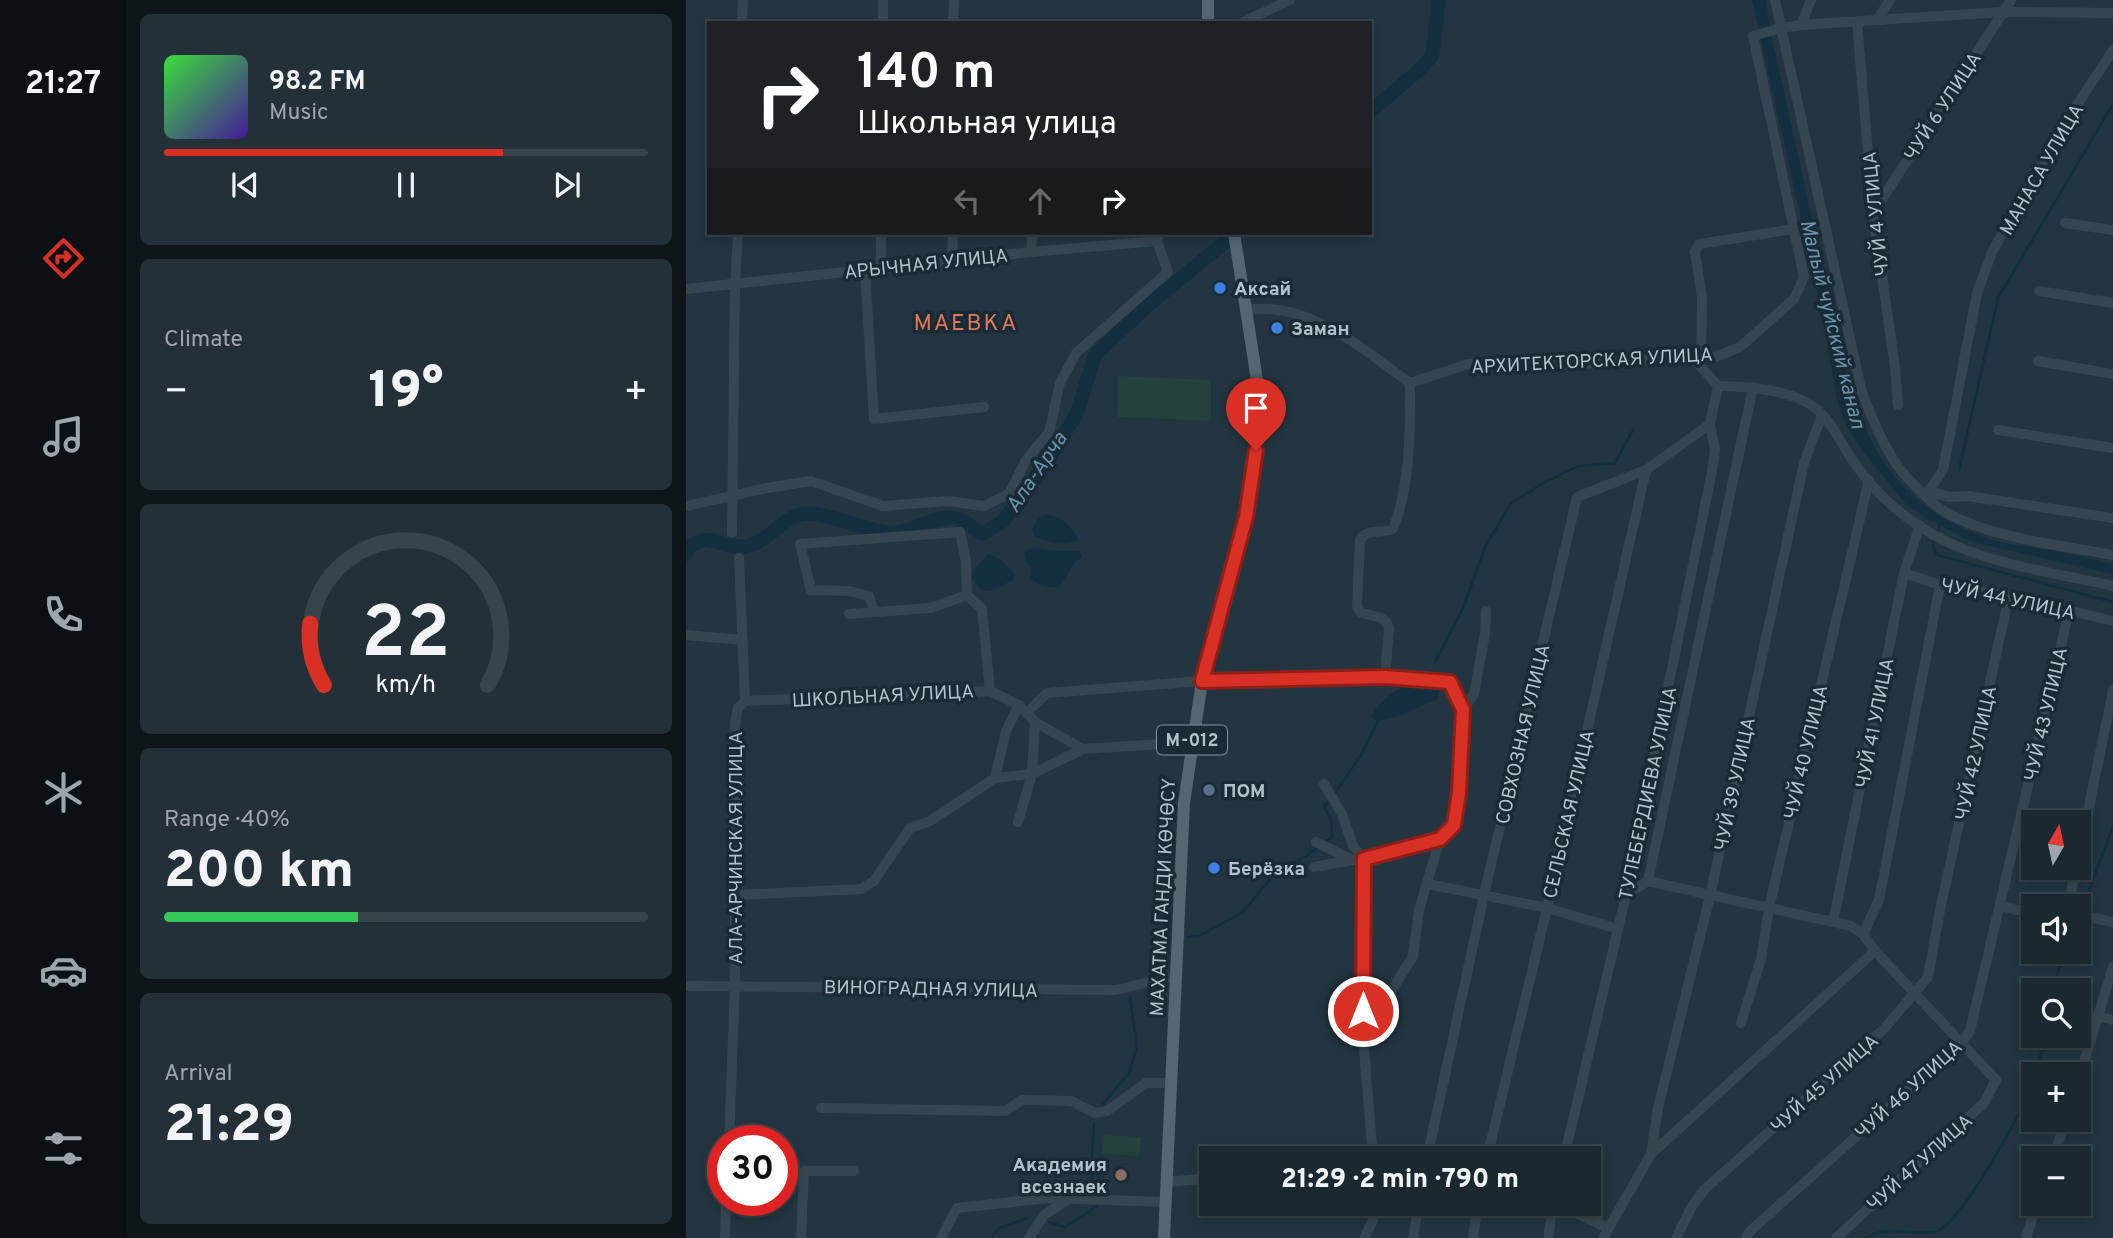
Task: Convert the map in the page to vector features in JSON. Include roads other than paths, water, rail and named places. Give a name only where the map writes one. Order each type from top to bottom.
[{"type":"main road","points":[[1208,0],[1208,21]]},
{"type":"main road","name":"МАХАТМА ГАНДИ КӨЧӨСҮ","points":[[1164,1238],[1183,817],[1202,681],[1243,528],[1254,471],[1260,405],[1234,235]]},
{"type":"street","points":[[743,0],[743,21]]},
{"type":"street","points":[[883,0],[883,21]]},
{"type":"street","points":[[953,21],[954,0]]},
{"type":"street","points":[[1245,21],[1290,0]]},
{"type":"street","points":[[1775,0],[1861,393],[1881,439],[1899,467],[1945,512],[1996,532],[2113,555]]},
{"type":"street","points":[[1801,25],[1811,0]]},
{"type":"street","points":[[1877,20],[1890,0]]},
{"type":"street","name":"ЧУЙ 6 УЛИЦА","points":[[1873,213],[2011,0]]},
{"type":"street","points":[[1781,28],[2002,12],[2113,13]]},
{"type":"street","name":"ЧУЙ 4 УЛИЦА","points":[[1857,22],[1873,213],[1898,405]]},
{"type":"street","name":"АРХИТЕКТОРСКАЯ УЛИЦА","points":[[1410,383],[1468,364],[1564,365],[1713,358],[1740,347],[1794,299],[1804,278],[1753,36],[1781,28]]},
{"type":"street","name":"МАНАСА УЛИЦА","points":[[1927,492],[1943,470],[1977,293],[1999,240],[2064,125],[2113,50]]},
{"type":"street","points":[[2064,223],[2113,230]]},
{"type":"street","points":[[1710,424],[1718,386],[1697,358],[1702,298],[1695,252],[1697,247],[1699,244],[1794,229]]},
{"type":"street","points":[[732,533],[738,235]]},
{"type":"street","points":[[881,235],[881,268]]},
{"type":"street","points":[[952,260],[953,235]]},
{"type":"street","points":[[1031,252],[1032,235]]},
{"type":"street","points":[[686,506],[811,481],[883,506],[947,501],[984,506],[1009,494],[1026,460],[1049,432],[1060,383],[1076,353],[1168,272],[1158,237]]},
{"type":"street","name":"АРЫЧНАЯ УЛИЦА","points":[[686,289],[1158,237]]},
{"type":"street","points":[[865,270],[874,419],[984,407]]},
{"type":"street","points":[[2039,291],[2113,303]]},
{"type":"street","points":[[1247,310],[1264,307],[1306,316],[1410,383],[1409,448],[1398,516],[1393,529],[1384,533],[1369,532],[1360,540],[1357,607],[1360,612],[1382,617],[1390,628],[1385,677]]},
{"type":"street","points":[[2038,361],[2113,374]]},
{"type":"street","points":[[1718,386],[1753,387],[1802,400],[1828,420],[1856,466],[1890,505],[1969,553],[2113,586]]},
{"type":"street","points":[[1626,895],[1648,881],[1753,387]]},
{"type":"street","name":"ЧУЙ 39 УЛИЦА","points":[[1651,1154],[1666,1071],[1710,896],[1804,463],[1822,415]]},
{"type":"street","name":"СОВХОЗНАЯ УЛИЦА","points":[[1430,1146],[1484,895],[1577,497],[1646,470],[1710,424]]},
{"type":"street","name":"ТУЛЕБЕРДИЕВА УЛИЦА","points":[[1567,1146],[1626,895],[1713,471],[1715,450],[1710,424]]},
{"type":"street","points":[[1998,430],[2113,448]]},
{"type":"street","name":"СЕЛЬСКАЯ УЛИЦА","points":[[1490,1146],[1646,470]]},
{"type":"street","name":"ЧУЙ 40 УЛИЦА","points":[[1741,1023],[1760,959],[1769,908],[1868,480]]},
{"type":"street","points":[[1927,492],[2113,518]]},
{"type":"street","name":"ЧУЙ 41 УЛИЦА","points":[[1833,922],[1904,573],[1920,525]]},
{"type":"street","points":[[874,611],[869,596],[850,591],[811,590],[800,544],[960,533],[966,562],[967,594],[982,609],[990,691]]},
{"type":"street","name":"АЛА-АРЧИНСКАЯ УЛИЦА","points":[[730,1125],[735,986],[735,724],[738,708],[745,701],[739,558]]},
{"type":"street","name":"ЧУЙ 44 УЛИЦА","points":[[1904,573],[1940,585],[2009,596],[2113,621]]},
{"type":"street","name":"ЧУЙ 41 УЛИЦА","points":[[1863,934],[1879,900],[1940,585]]},
{"type":"street","points":[[849,614],[931,608],[967,594]]},
{"type":"street","name":"ЧУЙ 42 УЛИЦА","points":[[1940,910],[2009,596]]},
{"type":"street","points":[[1463,710],[1474,694],[1485,633],[1486,611]]},
{"type":"street","name":"ЧУЙ 43 УЛИЦА","points":[[2001,903],[2069,611]]},
{"type":"street","points":[[686,635],[743,640]]},
{"type":"street","points":[[995,778],[1006,731],[1023,709],[1047,693],[1202,681],[1385,677],[1450,682],[1463,710],[1459,792],[1454,825],[1440,839],[1419,910],[1413,956],[1363,1037]]},
{"type":"street","points":[[2088,810],[2113,690]]},
{"type":"street","name":"ШКОЛЬНАЯ УЛИЦА","points":[[745,701],[990,691],[1023,709],[1035,722],[1083,749]]},
{"type":"street","points":[[1018,822],[1032,774],[1035,722]]},
{"type":"street","points":[[735,895],[860,890],[874,881],[910,828],[930,821],[995,778],[1032,774],[1083,749],[1192,742]]},
{"type":"street","points":[[1324,784],[1342,814],[1359,859],[1363,1037],[1373,1146]]},
{"type":"street","points":[[1314,867],[1440,839]]},
{"type":"street","points":[[1316,842],[1359,859]]},
{"type":"street","points":[[1648,881],[1851,926],[1863,934],[1875,951],[1961,1043]]},
{"type":"street","points":[[1428,884],[1547,908],[1618,929]]},
{"type":"street","points":[[2001,903],[2021,910]]},
{"type":"street","name":"ЧУЙ 46 УЛИЦА","points":[[1746,1238],[1749,1232],[1961,1043],[1970,1031],[2001,903]]},
{"type":"street","name":"ЧУЙ 45 УЛИЦА","points":[[1676,1238],[1691,1208],[1704,1190],[1883,1030],[1915,994],[1928,977],[1940,910]]},
{"type":"street","points":[[2091,917],[2113,922]]},
{"type":"street","points":[[1576,1216],[1606,1233],[1651,1154],[1875,951]]},
{"type":"street","points":[[2084,1062],[2113,967]]},
{"type":"street","name":"ВИНОГРАДНАЯ УЛИЦА","points":[[686,986],[1116,990],[1175,976]]},
{"type":"street","points":[[2097,1016],[2113,1020]]},
{"type":"street","name":"ЧУЙ 47 УЛИЦА","points":[[1836,1238],[1984,1103],[1996,1080],[1961,1043]]},
{"type":"street","points":[[821,1108],[1005,1111],[1021,1100],[1034,1100],[1071,1101],[1095,1113],[1107,1111],[1146,1083],[1171,1083]]},
{"type":"street","points":[[801,1238],[804,1171],[854,1171]]},
{"type":"street","points":[[1167,1182],[1199,1179]]},
{"type":"street","points":[[941,1238],[957,1208],[1049,1198],[1166,1202]]},
{"type":"street","points":[[1029,1238],[1044,1215],[1070,1198]]},
{"type":"street","points":[[725,1238],[726,1216]]},
{"type":"street","points":[[1364,1238],[1373,1216]]},
{"type":"street","points":[[1413,1238],[1417,1216]]},
{"type":"street","points":[[1472,1238],[1476,1216]]},
{"type":"street","points":[[1548,1238],[1553,1216]]},
{"type":"street","points":[[2026,1238],[2033,1216]]},
{"type":"water","name":"Малый чуйский канал","points":[[1752,0],[1766,0],[1845,369],[1863,425],[1876,449],[1890,471],[1908,491],[1953,523],[1999,542],[2113,564],[2113,574],[1972,542],[1907,505],[1861,449],[1844,421],[1837,400],[1821,308]]},
{"type":"water","points":[[1046,514],[1066,523],[1078,540],[1062,544],[1035,537],[1032,529],[1038,519]]},
{"type":"water","points":[[1038,548],[1080,552],[1082,557],[1075,562],[1059,588],[1042,586],[1030,578],[1031,567],[1026,563],[1024,553]]},
{"type":"water","points":[[988,554],[1000,559],[1015,574],[1013,580],[990,591],[981,590],[972,578],[972,571]]},
{"type":"water","points":[[1411,685],[1434,686],[1440,690],[1437,699],[1399,716],[1378,721],[1371,718],[1388,697]]},
{"type":"waterway","name":"Ала-Арча","points":[[1372,110],[1432,56],[1439,0]]},
{"type":"waterway","points":[[1959,470],[1998,298],[2113,104]]},
{"type":"waterway","name":"Ала-Арча","points":[[686,554],[689,546],[702,540],[747,546],[769,535],[787,520],[802,514],[822,515],[892,533],[939,519],[955,518],[983,534],[1003,521],[1045,464],[1077,413],[1095,355],[1146,307],[1234,235]]},
{"type":"waterway","points":[[1435,662],[1464,606],[1485,547],[1511,503],[1578,466],[1615,463],[1633,430]]},
{"type":"waterway","points":[[1937,532],[1940,524]]},
{"type":"waterway","points":[[1935,539],[1933,546],[1937,555],[2113,602]]},
{"type":"waterway","points":[[1335,793],[1361,755],[1378,721]]},
{"type":"waterway","points":[[1323,843],[1332,837],[1331,819],[1324,807],[1330,799]]},
{"type":"waterway","points":[[2088,894],[2113,826]]},
{"type":"waterway","points":[[1187,937],[1199,936],[1243,912],[1275,873],[1318,847]]},
{"type":"waterway","points":[[2056,978],[2060,964]]},
{"type":"waterway","points":[[1102,1105],[1129,1073],[1137,1047],[1130,998]]},
{"type":"waterway","points":[[2039,1062],[2042,1048]]},
{"type":"waterway","points":[[1865,1238],[1894,1231],[1929,1233],[1938,1231],[1949,1223],[1991,1163],[2021,1110]]},
{"type":"waterway","points":[[1094,1124],[1091,1170],[1095,1192]]},
{"type":"waterway","points":[[1049,1222],[1065,1227],[1096,1207]]},
{"type":"waterway","points":[[991,1238],[999,1228],[1027,1218]]},
{"type":"place","name":"Аксай","points":[[1220,288]]},
{"type":"place","name":"Заман","points":[[1277,328]]},
{"type":"place","name":"ПОМ","points":[[1209,790]]},
{"type":"place","name":"Берёзка","points":[[1214,868]]},
{"type":"place","name":"Академия всезнаек","points":[[1121,1175]]},
{"type":"district","name":"МАЕВКА","points":[[966,322]]}]
